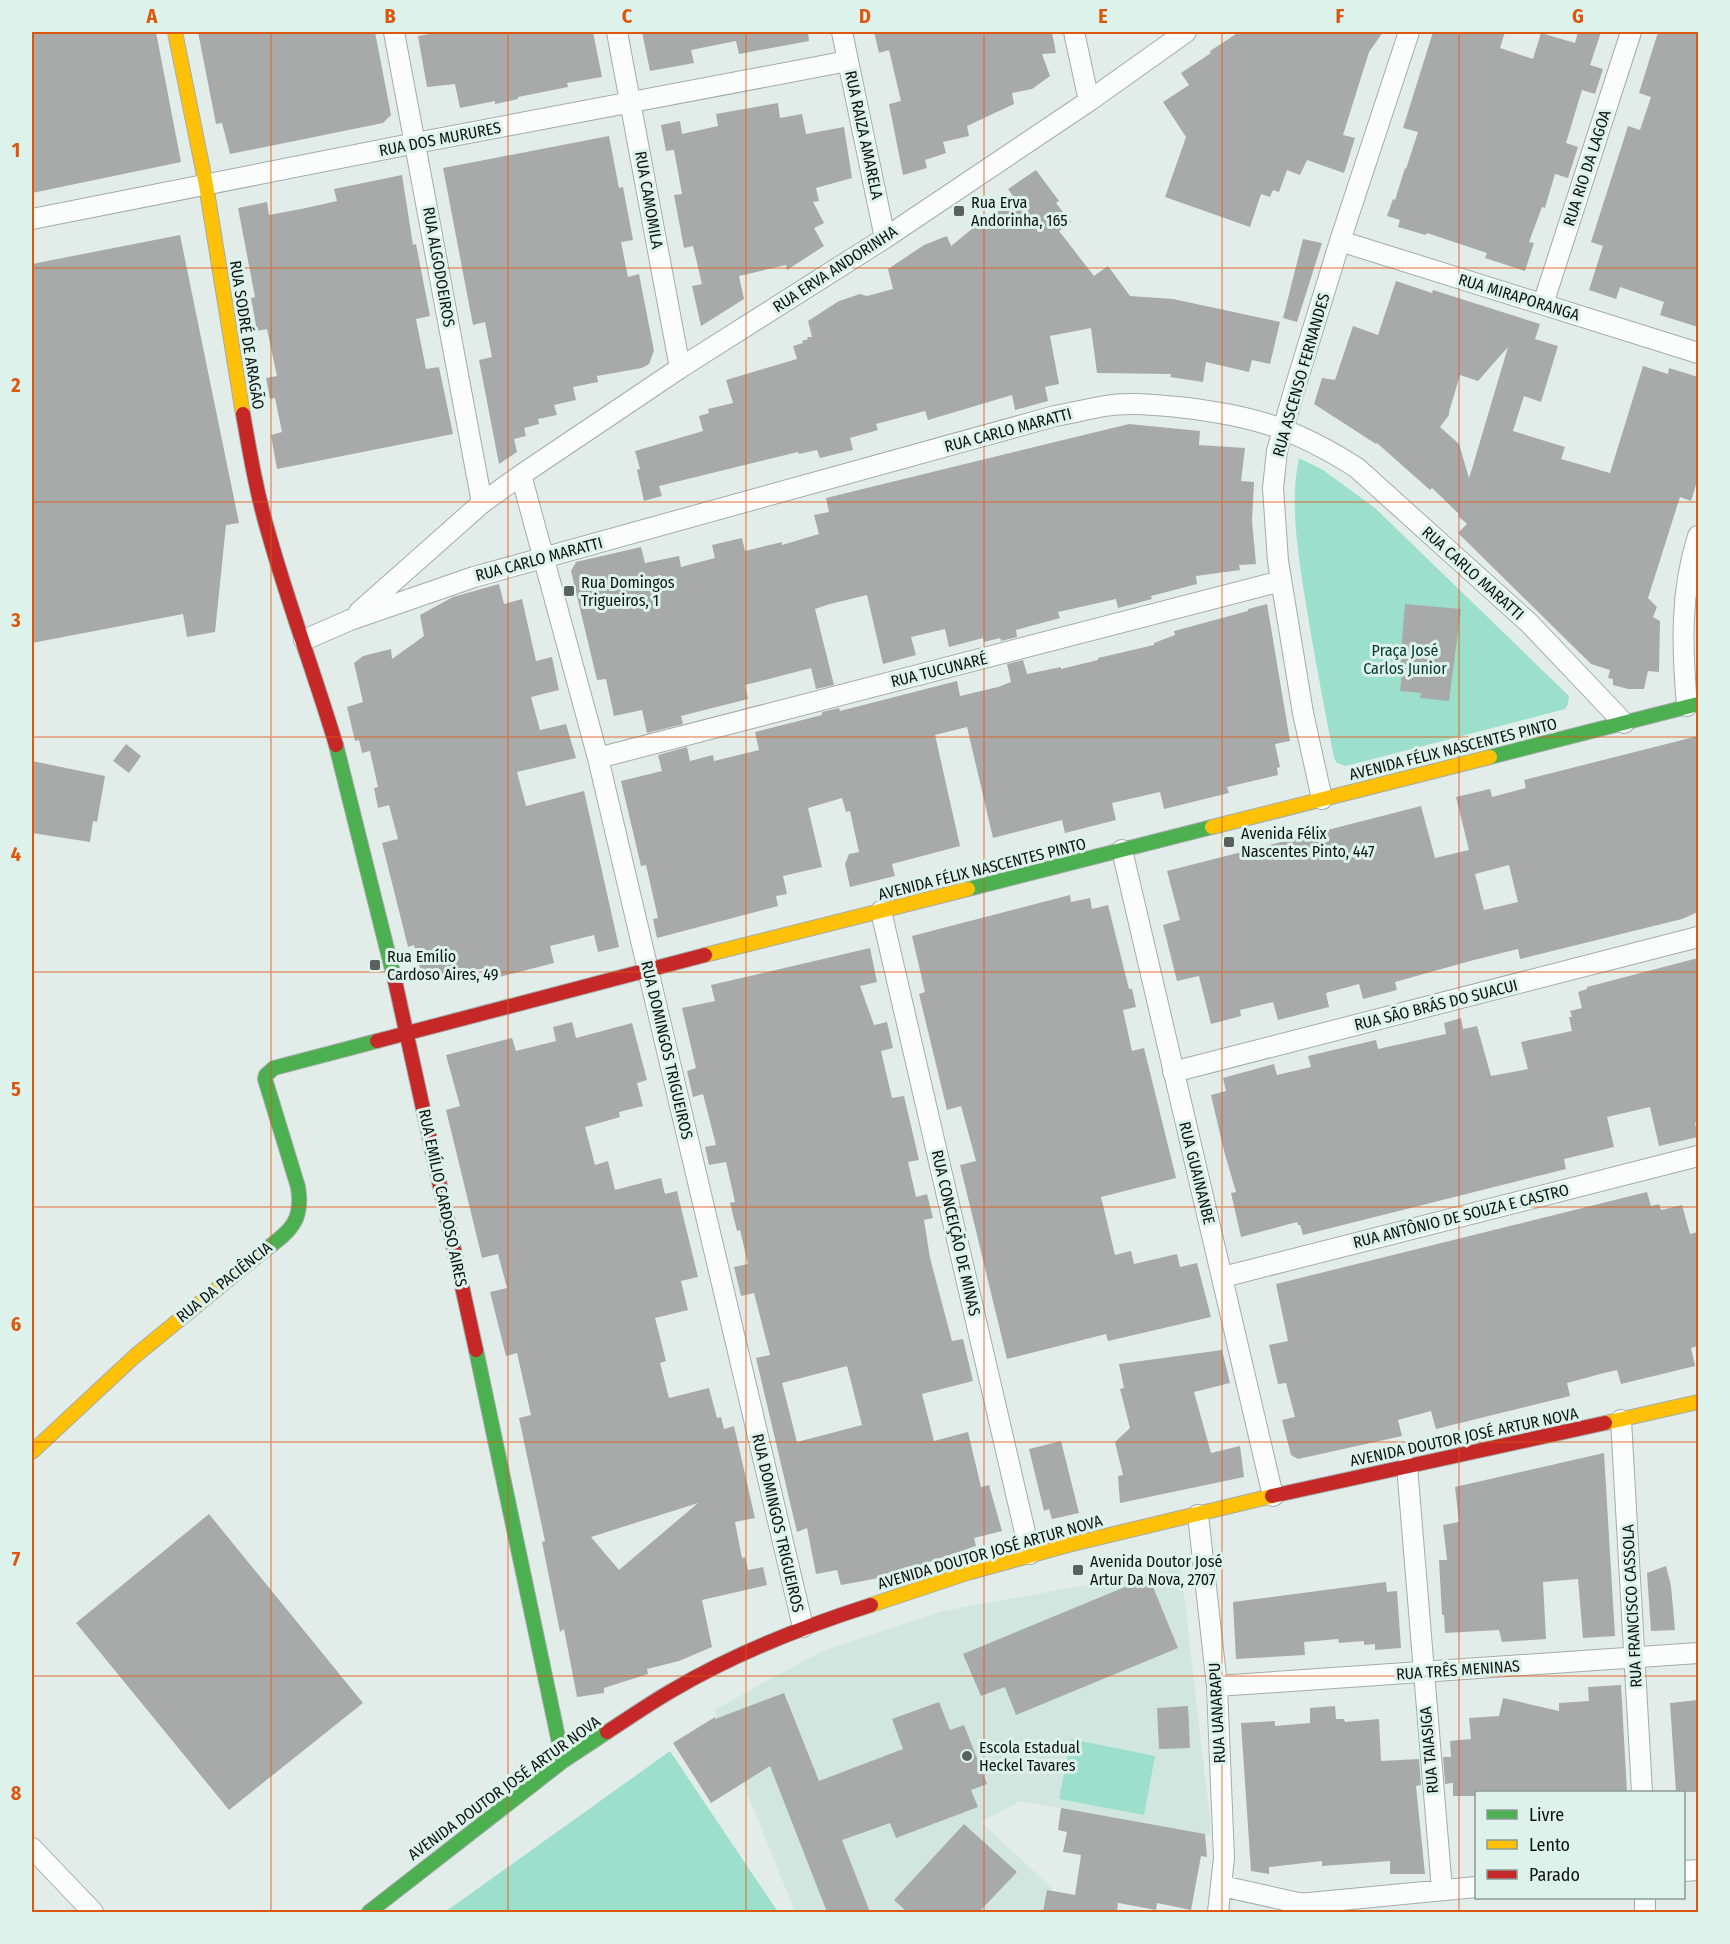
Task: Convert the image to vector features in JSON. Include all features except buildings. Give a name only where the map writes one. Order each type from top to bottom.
[{"type":"street","name":"RUA SODRÉ DE ARAGÃO","points":[[175,32],[206,185],[250,455],[268,533],[304,640]]},
{"type":"street","name":"RUA ALGODOEIROS","points":[[394,32],[482,503]]},
{"type":"street","name":"RUA CAMOMILA","points":[[617,32],[680,368]]},
{"type":"street","name":"RUA RAIZA AMARELA","points":[[842,32],[885,238]]},
{"type":"street","points":[[1074,32],[1089,101]]},
{"type":"street","name":"RUA ERVA ANDORINHA","points":[[482,503],[680,368],[885,238],[1089,101],[1186,32]]},
{"type":"street","name":"RUA ASCENSO FERNANDES","points":[[1322,799],[1303,713],[1281,581],[1274,521],[1273,488],[1277,452],[1340,241],[1409,32]]},
{"type":"street","name":"RUA RIO DA LAGOA","points":[[1543,304],[1631,32]]},
{"type":"street","name":"RUA DOS MURURES","points":[[32,219],[631,101],[848,61]]},
{"type":"street","name":"RUA MIRAPORANGA","points":[[1340,241],[1698,353]]},
{"type":"street","name":"RUA CARLO MARATTI","points":[[304,640],[350,620],[474,577],[1055,416],[1106,406],[1144,404],[1219,411],[1283,428],[1327,448],[1357,468],[1529,623],[1624,723]]},
{"type":"street","name":"RUA DOMINGOS TRIGUEIROS","points":[[521,475],[597,758],[803,1627]]},
{"type":"street","points":[[350,620],[482,503]]},
{"type":"street","points":[[1693,705],[1683,658],[1683,619],[1685,589],[1698,536]]},
{"type":"street","name":"RUA TUCUNARÉ","points":[[597,758],[1281,581]]},
{"type":"street","name":"RUA EMÍLIO CARDOSO AIRES","points":[[304,640],[345,778],[408,1033],[563,1761]]},
{"type":"street","name":"AVENIDA FÉLIX NASCENTES PINTO","points":[[274,1068],[648,970],[1693,705]]},
{"type":"street","name":"RUA GUAINANBE","points":[[1122,850],[1273,1496]]},
{"type":"street","name":"RUA CONCEIÇÃO DE MINAS","points":[[881,911],[1030,1554]]},
{"type":"street","name":"RUA SÃO BRÁS DO SUACUI","points":[[1173,1072],[1698,937]]},
{"type":"street","name":"RUA DA PACIÊNCIA","points":[[32,1452],[135,1356],[288,1231],[295,1222],[300,1214],[301,1204],[298,1187],[265,1079],[274,1068]]},
{"type":"street","name":"RUA ANTÔNIO DE SOUZA E CASTRO","points":[[1223,1277],[1698,1156]]},
{"type":"street","name":"AVENIDA DOUTOR JOSÉ ARTUR NOVA","points":[[369,1912],[563,1761],[672,1690],[724,1662],[803,1627],[1030,1554],[1273,1496],[1698,1402]]},
{"type":"street","name":"RUA FRANCISCO CASSOLA","points":[[1621,1420],[1642,1791]]},
{"type":"street","name":"RUA TAIASIGA","points":[[1407,1466],[1442,1890]]},
{"type":"street","name":"RUA UANARAPU","points":[[1198,1515],[1217,1686],[1223,1825],[1222,1886],[1218,1912]]},
{"type":"street","name":"RUA TRÊS MENINAS","points":[[1217,1686],[1698,1653]]},
{"type":"street","points":[[32,1848],[93,1912]]},
{"type":"street","points":[[1222,1886],[1299,1904],[1347,1912]]},
{"type":"street","points":[[1299,1904],[1475,1887]]},
{"type":"shaded area","name":"Escola Estadual Heckel Tavares","points":[[1181,1568],[1210,1835],[1020,1801],[981,1822],[1052,1888],[1044,1912],[795,1912],[714,1710],[822,1651],[943,1611]]},
{"type":"green space","name":"Praça José Carlos Junior","points":[[1299,458],[1323,470],[1375,508],[1569,696],[1565,709],[1346,766],[1337,763],[1334,758],[1306,608],[1295,522],[1296,474]]},
{"type":"green space","points":[[1071,1739],[1155,1756],[1144,1815],[1059,1799]]},
{"type":"green space","points":[[670,1751],[778,1912],[445,1912]]},
{"type":"traffic: fast","points":[[1490,757],[1698,704]]},
{"type":"traffic: fast","points":[[336,745],[395,981]]},
{"type":"traffic: fast","points":[[968,889],[1212,827]]},
{"type":"traffic: fast","points":[[256,1257],[290,1229],[298,1212],[299,1201],[298,1187],[265,1079],[266,1075],[274,1068],[377,1041]]},
{"type":"traffic: fast","points":[[476,1350],[563,1761]]},
{"type":"traffic: fast","points":[[369,1912],[563,1761],[607,1732]]},
{"type":"traffic: slow","points":[[175,32],[206,185],[243,414]]},
{"type":"traffic: slow","points":[[1212,827],[1490,757]]},
{"type":"traffic: slow","points":[[705,955],[968,889]]},
{"type":"traffic: slow","points":[[32,1452],[135,1356],[256,1257]]},
{"type":"traffic: slow","points":[[1605,1423],[1698,1402]]},
{"type":"traffic: slow","points":[[871,1605],[967,1573],[1068,1545],[1272,1496]]},
{"type":"traffic: jam","points":[[243,414],[265,520],[336,745]]},
{"type":"traffic: jam","points":[[377,1041],[705,955]]},
{"type":"traffic: jam","points":[[395,981],[476,1350]]},
{"type":"traffic: jam","points":[[1272,1496],[1605,1423]]},
{"type":"traffic: jam","points":[[607,1732],[664,1695],[720,1664],[794,1632],[871,1605]]},
{"type":"place","name":"Rua Erva Andorinha, 165","points":[[959,211]]},
{"type":"place","name":"Rua Domingos Trigueiros, 1","points":[[569,591]]},
{"type":"place","name":"Avenida Félix Nascentes Pinto, 447","points":[[1229,842]]},
{"type":"place","name":"Rua Emílio Cardoso Aires, 49","points":[[375,965]]},
{"type":"place","name":"Avenida Doutor José Artur Da Nova, 2707","points":[[1078,1570]]},
{"type":"place","name":"Escola Estadual Heckel Tavares","points":[[967,1756]]}]
